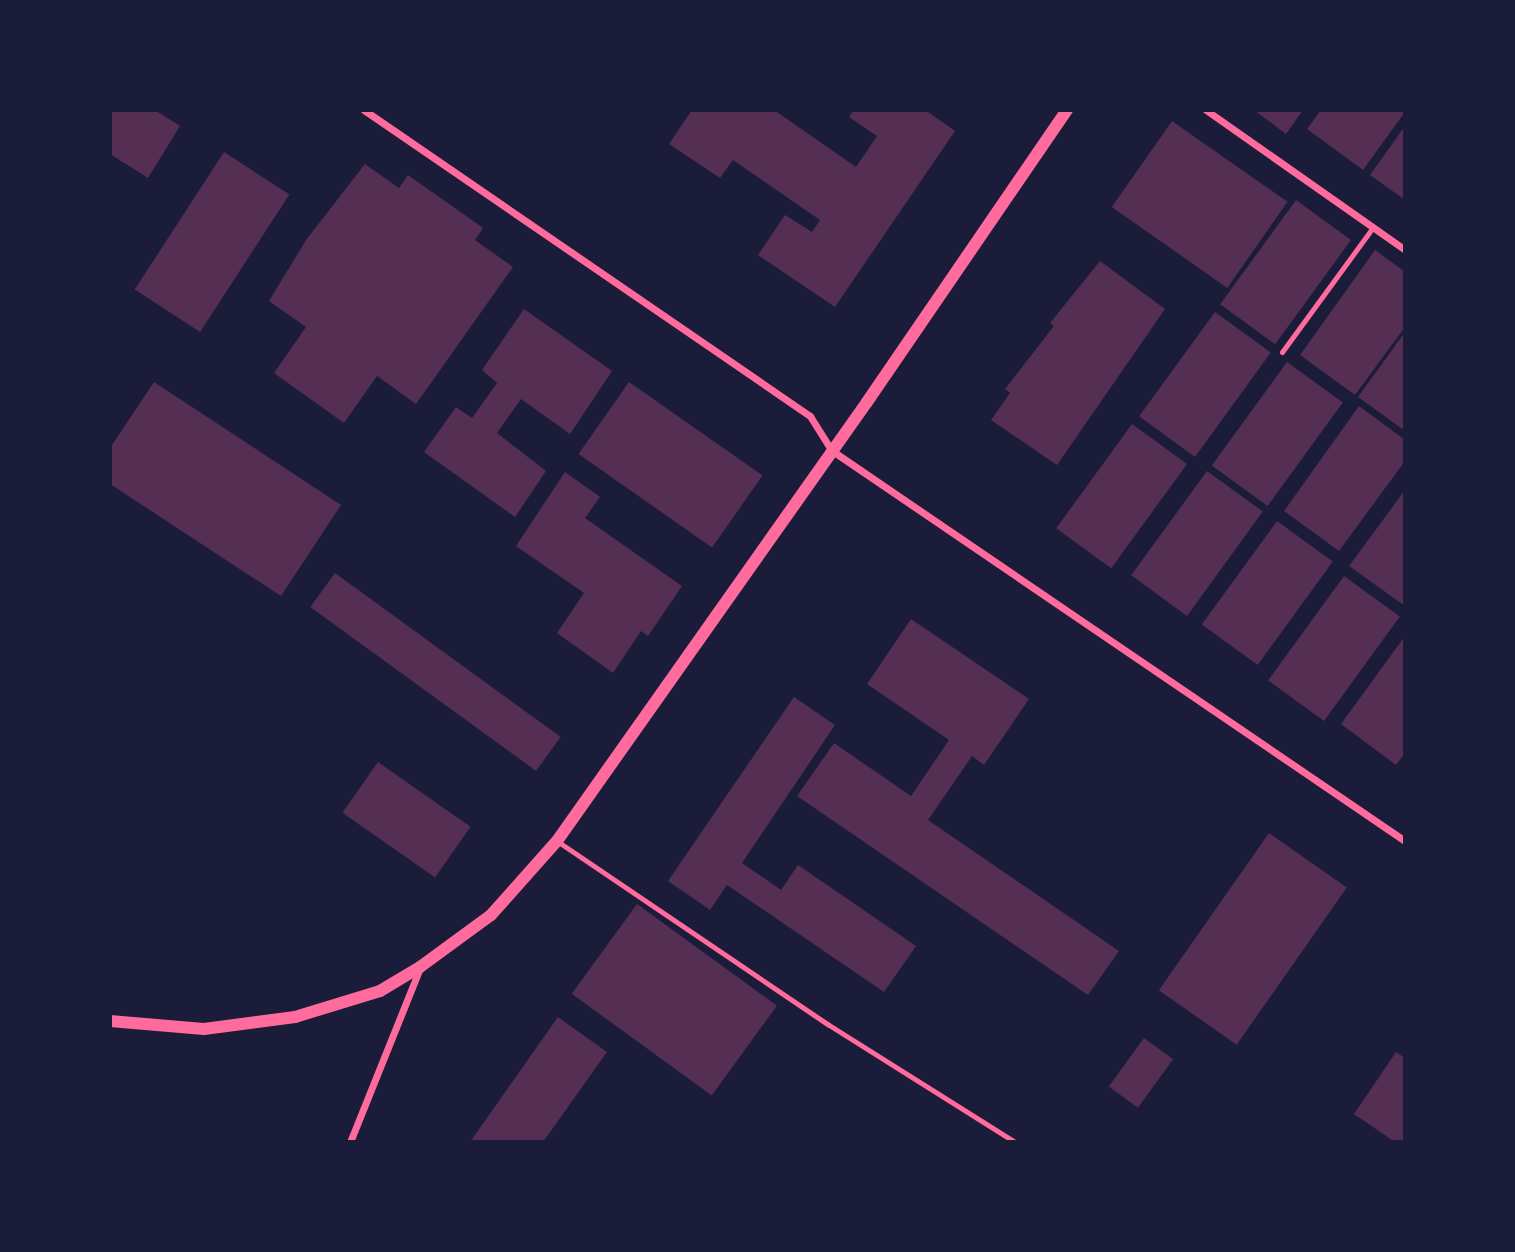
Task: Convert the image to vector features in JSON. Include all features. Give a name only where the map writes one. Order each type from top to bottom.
[{"type":"street","points":[[364,110],[810,416],[831,450],[1405,841]]},
{"type":"street","points":[[110,1021],[204,1029],[295,1017],[380,990],[420,967],[491,915],[557,841],[1067,110]]},
{"type":"street","points":[[1206,110],[1405,250]]},
{"type":"street","points":[[349,1142],[420,967]]},
{"type":"lane","points":[[1282,352],[1373,227]]},
{"type":"lane","points":[[557,841],[829,1025],[1015,1142]]},
{"type":"building","points":[[110,110],[160,110],[158,112],[180,126],[148,178],[110,154]]},
{"type":"building","points":[[692,110],[774,110],[856,167],[877,136],[849,117],[854,110],[925,110],[955,131],[835,307],[758,255],[785,215],[812,232],[820,220],[733,160],[720,178],[669,144]]},
{"type":"building","points":[[1254,110],[1303,110],[1286,134]]},
{"type":"building","points":[[1321,110],[1405,112],[1363,170],[1307,129]]},
{"type":"building","points":[[1172,121],[1288,202],[1227,288],[1112,207]]},
{"type":"building","points":[[1405,126],[1405,200],[1370,175]]},
{"type":"building","points":[[224,152],[289,194],[200,332],[135,290]]},
{"type":"building","points":[[365,164],[399,188],[408,175],[483,228],[475,240],[513,267],[416,404],[377,376],[344,423],[274,373],[306,327],[269,301],[306,240]]},
{"type":"building","points":[[1296,200],[1351,240],[1275,344],[1220,304]]},
{"type":"building","points":[[1375,250],[1405,272],[1405,327],[1355,395],[1300,355]]},
{"type":"building","points":[[1100,261],[1165,309],[1057,465],[991,420],[1010,393],[1005,389],[1054,326],[1050,323]]},
{"type":"building","points":[[524,309],[612,371],[570,434],[521,399],[497,433],[546,471],[515,517],[424,452],[456,407],[472,418],[497,383],[482,370]]},
{"type":"building","points":[[1215,312],[1271,353],[1195,457],[1139,416]]},
{"type":"building","points":[[1405,332],[1405,431],[1358,397]]},
{"type":"building","points":[[1287,362],[1343,403],[1268,506],[1212,466]]},
{"type":"building","points":[[154,382],[341,505],[281,596],[110,484],[110,448]]},
{"type":"building","points":[[629,382],[763,475],[712,548],[579,454]]},
{"type":"building","points":[[1359,406],[1405,440],[1405,461],[1339,551],[1284,511]]},
{"type":"building","points":[[1132,424],[1187,464],[1111,568],[1056,528]]},
{"type":"building","points":[[1207,471],[1263,512],[1187,616],[1131,575]]},
{"type":"building","points":[[565,472],[600,497],[585,518],[682,586],[648,636],[641,631],[613,673],[557,633],[584,593],[516,546]]},
{"type":"building","points":[[1405,490],[1405,606],[1349,566]]},
{"type":"building","points":[[1277,521],[1333,562],[1258,665],[1202,625]]},
{"type":"building","points":[[335,573],[561,737],[536,771],[310,607]]},
{"type":"building","points":[[1344,576],[1400,617],[1324,721],[1268,680]]},
{"type":"building","points":[[911,619],[1029,699],[984,765],[972,756],[928,820],[1119,951],[1088,995],[797,796],[834,743],[911,796],[949,740],[867,684]]},
{"type":"building","points":[[1405,636],[1405,753],[1396,765],[1341,724]]},
{"type":"building","points":[[794,697],[835,725],[742,863],[781,890],[798,865],[916,946],[884,992],[727,885],[710,910],[668,881]]},
{"type":"building","points":[[378,762],[471,827],[435,878],[342,813]]},
{"type":"building","points":[[1269,833],[1347,887],[1237,1045],[1159,990]]},
{"type":"building","points":[[637,904],[777,1006],[712,1095],[572,994]]},
{"type":"building","points":[[558,1017],[607,1052],[543,1142],[470,1142]]},
{"type":"building","points":[[1144,1038],[1173,1059],[1138,1108],[1109,1087]]},
{"type":"building","points":[[1396,1052],[1405,1058],[1405,1142],[1395,1142],[1354,1114]]}]
